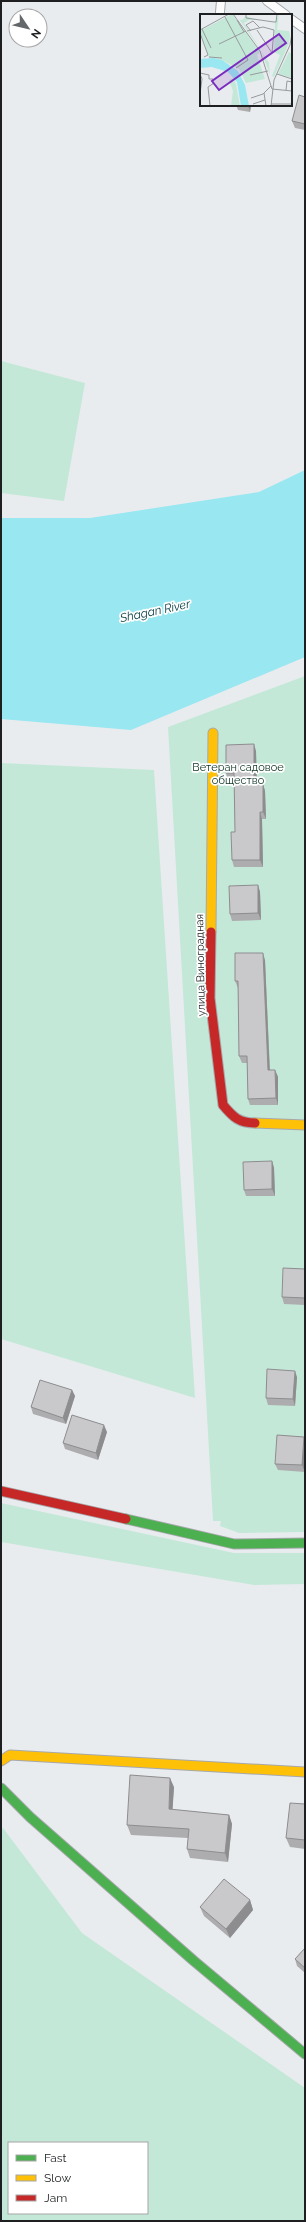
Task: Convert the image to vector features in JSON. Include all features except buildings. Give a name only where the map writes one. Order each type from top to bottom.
[{"type":"street","name":"улица Виноградная","points":[[213,733],[210,998],[222,1105],[234,1119],[245,1123],[305,1125]]},
{"type":"street","points":[[1,1491],[234,1544],[305,1543]]},
{"type":"street","points":[[1,1761],[10,1755],[305,1772]]},
{"type":"street","points":[[1,1788],[30,1817],[194,1961],[305,2054]]},
{"type":"lane","points":[[220,12],[221,1]]},
{"type":"lane","points":[[267,1],[285,14]]},
{"type":"lane","points":[[292,20],[305,29]]},
{"type":"green space","points":[[1,361],[85,383],[64,501],[1,493]]},
{"type":"green space","name":"Ветеран садовое общество","points":[[305,676],[305,1532],[239,1533],[220,1526],[221,1521],[213,1521],[168,727]]},
{"type":"green space","points":[[1,763],[154,770],[195,1398],[1,1339]]},
{"type":"green space","points":[[1,1503],[234,1553],[305,1553],[305,1584],[254,1585],[1,1542]]},
{"type":"green space","points":[[3,1828],[82,1933],[305,2088],[305,2221],[1,2221],[1,1829]]},
{"type":"water","name":"Shagan River","points":[[305,470],[305,657],[131,730],[1,719],[1,518],[90,518],[259,492]]},
{"type":"traffic: fast","points":[[126,1519],[234,1544],[305,1543]]},
{"type":"traffic: fast","points":[[1,1788],[30,1817],[194,1961],[305,2054]]},
{"type":"traffic: slow","points":[[211,932],[213,733]]},
{"type":"traffic: slow","points":[[255,1123],[305,1125]]},
{"type":"traffic: slow","points":[[1,1761],[10,1755],[305,1772]]},
{"type":"traffic: jam","points":[[211,932],[210,998],[223,1105],[230,1113],[240,1120],[255,1123]]},
{"type":"traffic: jam","points":[[1,1491],[126,1519]]}]
